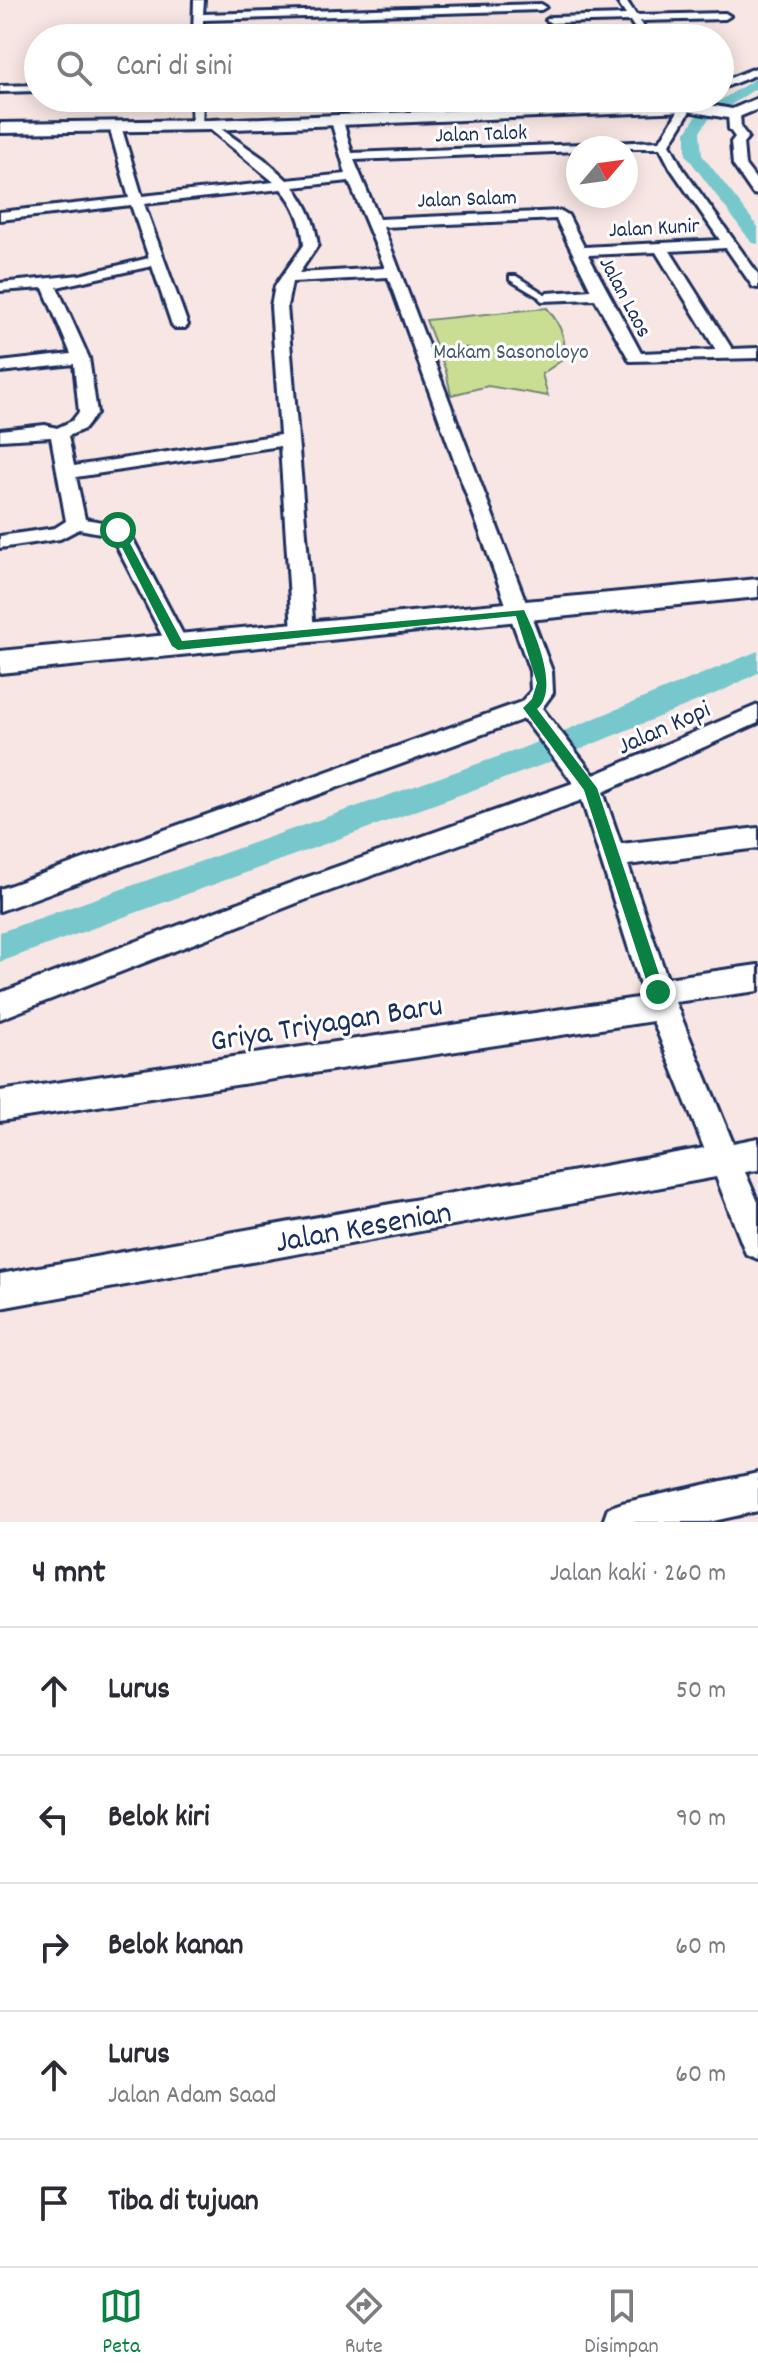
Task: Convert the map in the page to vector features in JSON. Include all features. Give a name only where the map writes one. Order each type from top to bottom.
[{"type":"street","points":[[199,0],[199,24]]},
{"type":"street","points":[[621,0],[638,24]]},
{"type":"street","points":[[199,17],[540,3],[554,24],[725,16]]},
{"type":"street","points":[[734,80],[758,70]]},
{"type":"street","points":[[0,89],[24,88]]},
{"type":"street","points":[[758,103],[737,142],[739,163],[758,191]]},
{"type":"street","points":[[201,112],[204,125],[285,183],[299,205],[311,237],[311,245],[282,286],[279,306],[303,631]]},
{"type":"street","points":[[0,128],[337,121],[504,112]]},
{"type":"street","points":[[683,112],[664,144],[677,169],[758,284]]},
{"type":"street","points":[[709,112],[742,128]]},
{"type":"street","points":[[0,900],[532,712],[538,701],[543,683],[520,612],[375,223],[353,177],[337,121]]},
{"type":"street","points":[[115,126],[136,200],[180,325]]},
{"type":"street","name":"Jalan Talok","points":[[348,157],[664,144]]},
{"type":"street","points":[[739,163],[758,163]]},
{"type":"street","points":[[0,216],[353,177]]},
{"type":"street","name":"Jalan Salam","points":[[375,223],[561,215]]},
{"type":"street","name":"Jalan Laos","points":[[561,215],[633,355],[640,359],[727,354]]},
{"type":"street","name":"Jalan Kunir","points":[[578,251],[731,244]]},
{"type":"street","points":[[661,248],[727,354],[758,353]]},
{"type":"street","points":[[0,287],[49,285],[127,270],[157,260]]},
{"type":"street","points":[[287,278],[392,272]]},
{"type":"street","points":[[0,435],[45,430],[59,434],[78,425],[88,413],[81,358],[49,285]]},
{"type":"street","points":[[547,298],[600,294]]},
{"type":"street","points":[[0,367],[81,358]]},
{"type":"street","points":[[59,434],[76,523]]},
{"type":"street","points":[[67,473],[290,439]]},
{"type":"street","points":[[0,542],[60,533],[76,523],[118,530],[178,646]]},
{"type":"street","points":[[0,662],[758,588]]},
{"type":"street","points":[[532,712],[586,781],[660,999],[742,1156],[758,1242]]},
{"type":"street","name":"Jalan Kopi","points":[[0,1006],[586,781],[708,739],[758,713]]},
{"type":"street","points":[[613,856],[758,838]]},
{"type":"street","name":"Griya Triyagan Baru","points":[[0,1106],[660,999],[758,978]]},
{"type":"street","name":"Jalan Kesenian","points":[[0,1291],[742,1156]]},
{"type":"street","points":[[622,1522],[758,1492]]},
{"type":"lane","points":[[513,278],[547,298]]},
{"type":"lane","points":[[424,355],[468,352]]},
{"type":"green space","name":"Makam Sasonoloyo","points":[[547,308],[561,331],[565,350],[565,358],[542,374],[548,396],[488,386],[451,395],[446,371],[426,320]]},
{"type":"waterway","points":[[734,97],[758,81]]},
{"type":"waterway","points":[[711,112],[702,118],[693,132],[694,155],[758,239]]},
{"type":"waterway","points":[[0,947],[531,757],[714,683],[758,661]]},
{"type":"route","points":[[118,530],[178,646],[303,631],[520,612],[543,683],[538,701],[529,708],[590,788],[658,992]]}]
